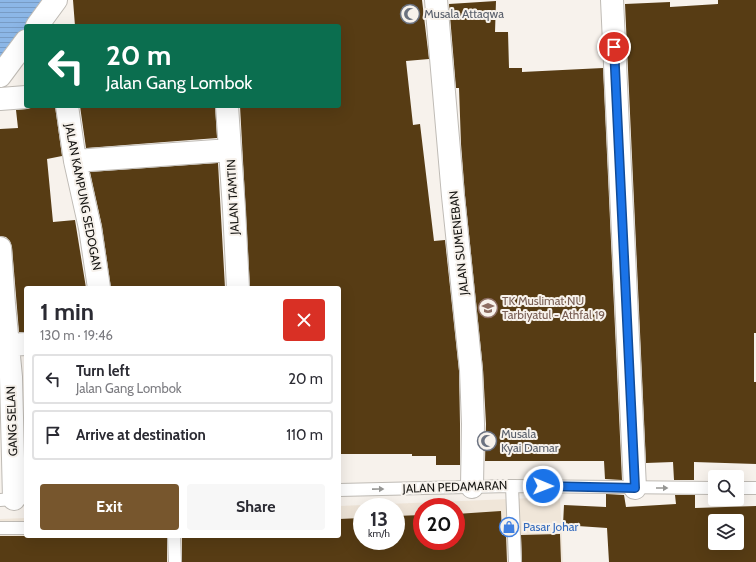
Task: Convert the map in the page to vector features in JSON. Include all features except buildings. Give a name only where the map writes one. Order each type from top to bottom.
[{"type":"street","points":[[38,24],[56,0]]},
{"type":"street","name":"JALAN SUMENEBAN","points":[[436,0],[453,196],[471,370],[473,424],[472,487]]},
{"type":"street","points":[[612,0],[635,488]]},
{"type":"street","points":[[0,76],[24,44]]},
{"type":"street","points":[[0,99],[24,97]]},
{"type":"street","name":"JALAN KAMPUNG SEDOGAN","points":[[67,108],[75,161],[90,228],[99,286]]},
{"type":"street","name":"JALAN TAMTIN","points":[[227,108],[238,286]]},
{"type":"street","points":[[75,161],[230,150]]},
{"type":"street","name":"GANG SELAN","points":[[0,248],[17,344],[12,412],[13,499]]},
{"type":"lane","name":"JALAN PEDAMARAN","points":[[341,490],[512,486],[708,488]]},
{"type":"lane","points":[[512,486],[515,562]]},
{"type":"lane","points":[[744,488],[756,488]]},
{"type":"lane","points":[[0,528],[24,528]]},
{"type":"lane","points":[[174,538],[175,562]]},
{"type":"shaded area","name":"Pasar Johar","points":[[560,497],[563,562],[0,562],[0,519],[24,518],[24,538],[341,538],[341,506],[353,505],[353,550],[405,550],[405,503],[413,503],[413,550],[465,550],[465,501]]},
{"type":"water","points":[[0,0],[46,0],[29,24],[24,24],[24,31],[0,64]]},
{"type":"place","name":"Musala Attaqwa","points":[[410,14]]},
{"type":"place","name":"TK Muslimat NU Tarbiyatul - Athfal 19","points":[[488,308]]},
{"type":"place","name":"Musala Kyai Damar","points":[[487,441]]},
{"type":"place","name":"Pasar Johar","points":[[509,527]]},
{"type":"route","points":[[543,486],[635,488],[614,47]]}]
